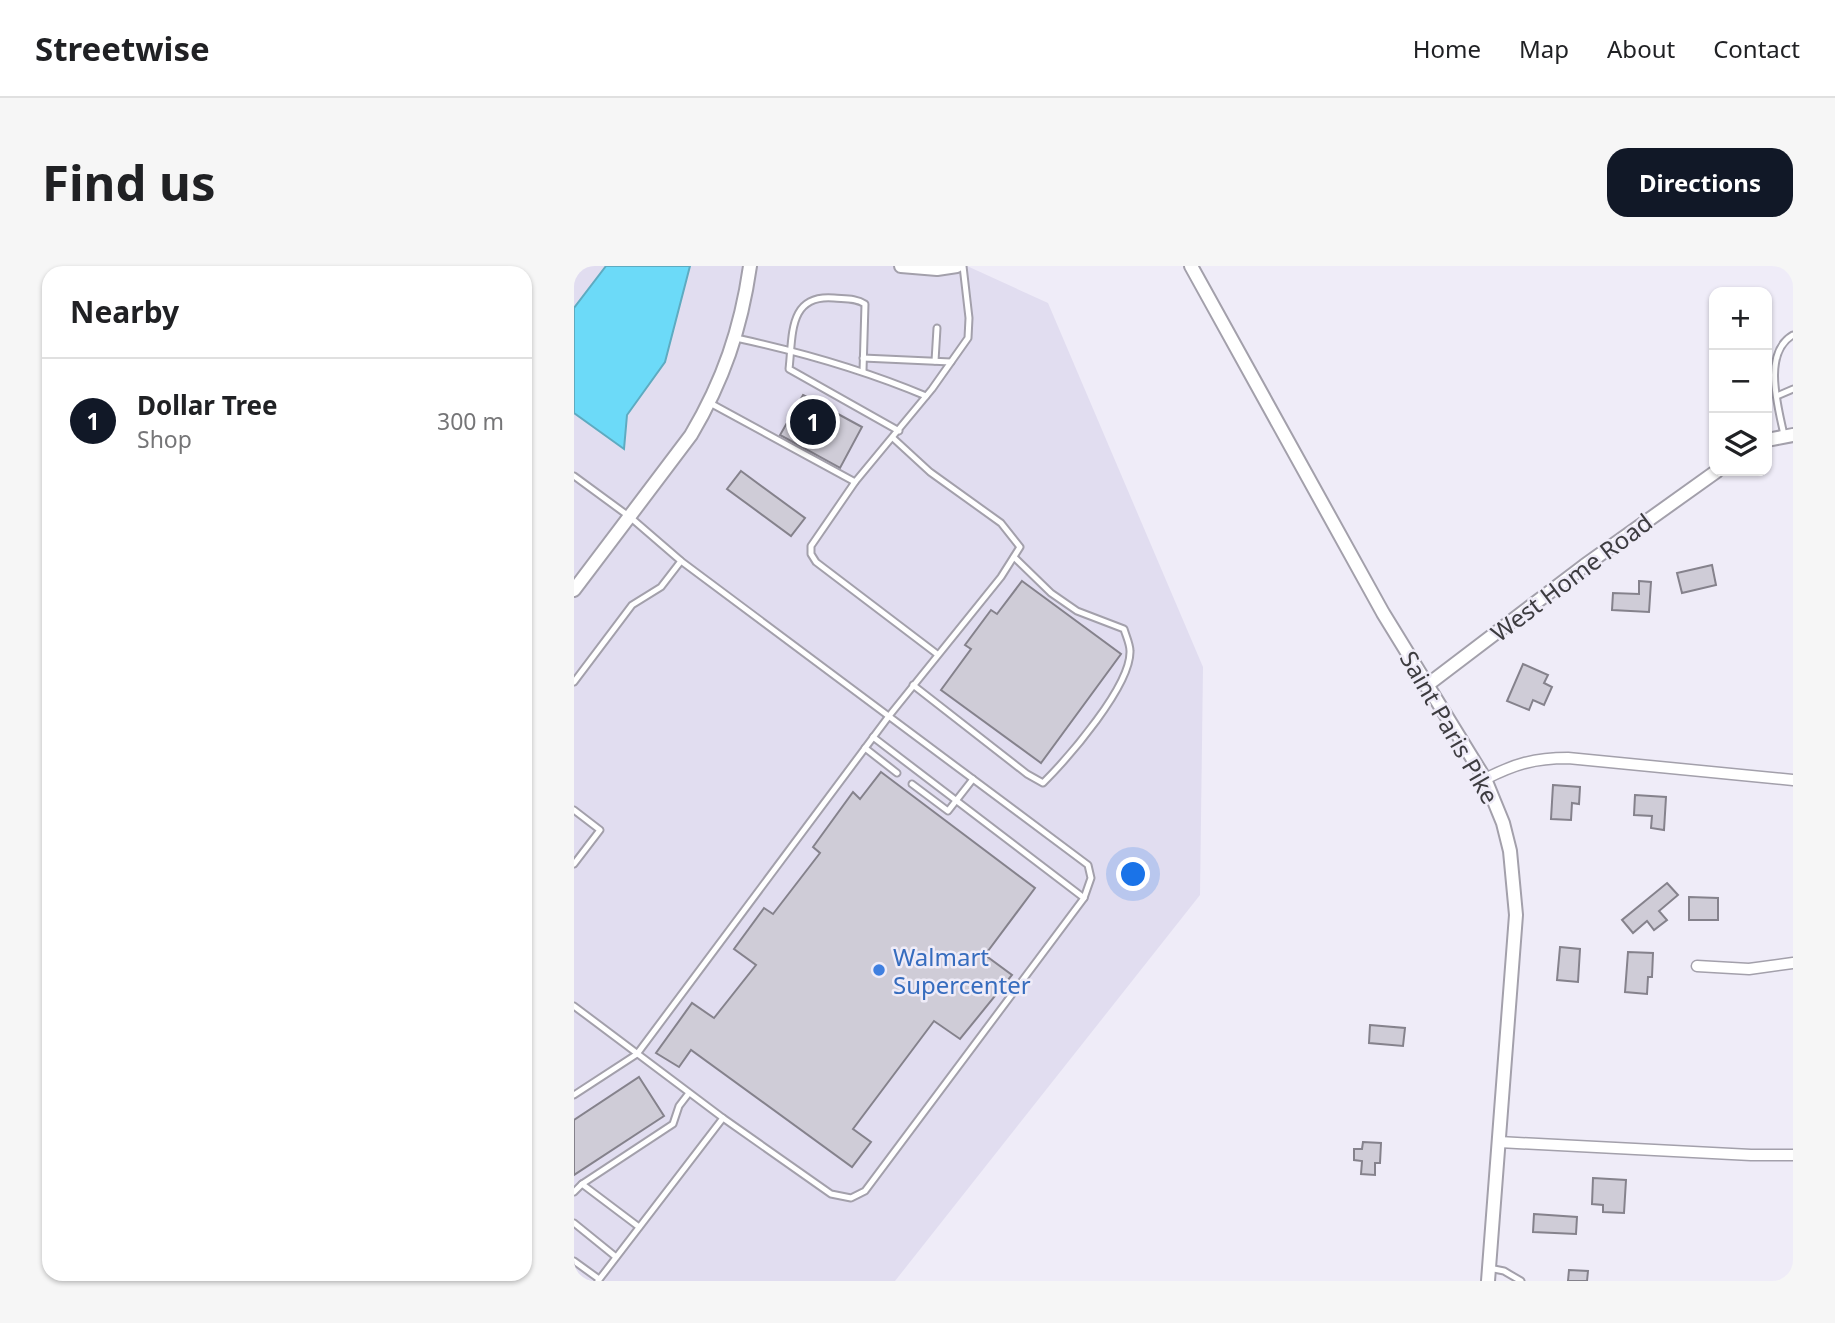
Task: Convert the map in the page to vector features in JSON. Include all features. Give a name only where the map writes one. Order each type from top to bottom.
[{"type":"street","points":[[574,590],[691,435],[710,403],[736,338],[750,266]]},
{"type":"street","points":[[901,266],[937,269],[957,266]]},
{"type":"street","name":"Saint Paris Pike","points":[[1191,266],[1426,686],[1485,779],[1503,823],[1515,884],[1514,963],[1488,1274]]},
{"type":"street","name":"West Home Road","points":[[1426,686],[1584,566],[1710,476]]},
{"type":"street","points":[[1485,779],[1511,766],[1547,758],[1793,780]]},
{"type":"street","points":[[1697,966],[1749,969],[1793,963]]},
{"type":"street","points":[[1499,1142],[1663,1152],[1793,1155]]},
{"type":"lane","points":[[937,654],[816,562],[811,554],[811,546],[855,482],[926,396],[968,338],[969,318],[963,266]]},
{"type":"lane","points":[[863,371],[866,304],[859,300],[822,297],[806,302],[796,316],[789,369],[899,430]]},
{"type":"lane","points":[[935,361],[937,328]]},
{"type":"lane","points":[[1789,435],[1777,396],[1774,360],[1778,349],[1793,335]]},
{"type":"lane","points":[[736,338],[791,350],[863,371],[926,396]]},
{"type":"lane","points":[[863,358],[951,362]]},
{"type":"lane","points":[[1777,396],[1793,389]]},
{"type":"lane","points":[[710,403],[855,482]]},
{"type":"lane","points":[[574,1095],[637,1054],[889,716],[1001,577],[1020,547],[1001,523],[930,471],[892,438]]},
{"type":"lane","points":[[574,1006],[723,1118],[831,1194],[851,1198],[865,1191],[1084,898],[1091,878],[1088,865],[681,561],[629,517],[575,478]]},
{"type":"lane","points":[[913,685],[1027,774],[1043,783],[1065,761],[1122,683],[1130,651],[1124,629],[1077,611],[1051,593],[1014,557]]},
{"type":"lane","points":[[574,682],[632,605],[661,587],[681,561]]},
{"type":"lane","points":[[873,737],[1084,898]]},
{"type":"lane","points":[[865,748],[897,773]]},
{"type":"lane","points":[[912,784],[948,811],[973,779]]},
{"type":"lane","points":[[574,810],[600,830],[574,864]]},
{"type":"lane","points":[[574,1192],[582,1184],[674,1124],[680,1106],[689,1093]]},
{"type":"lane","points":[[574,1261],[598,1280],[723,1118]]},
{"type":"lane","points":[[582,1184],[639,1227]]},
{"type":"lane","points":[[574,1223],[616,1256]]},
{"type":"lane","points":[[1488,1274],[1504,1271],[1521,1281]]},
{"type":"shaded area","points":[[574,266],[967,266],[1048,303],[1203,667],[1200,895],[895,1281],[574,1281]]},
{"type":"water","points":[[606,266],[690,266],[665,362],[627,415],[624,449],[574,413],[574,308]]},
{"type":"building","points":[[803,395],[862,427],[840,468],[780,435]]},
{"type":"building","points":[[741,471],[805,518],[791,536],[727,489]]},
{"type":"building","points":[[1712,565],[1716,585],[1682,593],[1677,573]]},
{"type":"building","points":[[1022,581],[1121,654],[1041,763],[941,690],[971,649],[965,645],[991,610],[997,614]]},
{"type":"building","points":[[1639,581],[1651,582],[1649,612],[1612,610],[1613,593],[1639,594]]},
{"type":"building","points":[[1523,664],[1548,675],[1544,683],[1552,687],[1544,705],[1533,700],[1529,710],[1507,701]]},
{"type":"building","name":"Walmart Supercenter","points":[[881,772],[1035,888],[985,955],[1012,975],[960,1039],[934,1021],[853,1129],[871,1142],[852,1167],[691,1050],[679,1067],[656,1053],[692,1003],[714,1018],[756,965],[734,949],[764,908],[773,914],[820,853],[813,847],[853,792],[860,799]]},
{"type":"building","points":[[1553,785],[1580,787],[1579,804],[1572,803],[1571,820],[1551,819]]},
{"type":"building","points":[[1635,795],[1666,797],[1664,830],[1651,828],[1652,816],[1634,815]]},
{"type":"building","points":[[1667,883],[1678,895],[1659,911],[1667,920],[1654,930],[1647,921],[1633,933],[1622,920]]},
{"type":"building","points":[[1689,897],[1718,898],[1718,920],[1689,920]]},
{"type":"building","points":[[1560,947],[1580,949],[1578,982],[1557,980]]},
{"type":"building","points":[[1628,952],[1653,953],[1652,977],[1648,977],[1647,994],[1625,992]]},
{"type":"building","points":[[1370,1025],[1405,1028],[1403,1046],[1369,1043]]},
{"type":"building","points":[[639,1077],[664,1116],[574,1175],[574,1120]]},
{"type":"building","points":[[1363,1142],[1381,1143],[1380,1163],[1375,1163],[1375,1175],[1361,1174],[1362,1161],[1354,1160],[1354,1149],[1362,1149]]},
{"type":"building","points":[[1593,1178],[1626,1180],[1624,1213],[1603,1212],[1603,1205],[1592,1204]]},
{"type":"building","points":[[1534,1214],[1577,1217],[1576,1234],[1533,1232]]},
{"type":"building","points":[[1569,1270],[1588,1271],[1587,1281],[1568,1281]]},
{"type":"place","name":"Dollar Tree","points":[[813,422]]},
{"type":"place","name":"Walmart Supercenter","points":[[879,970]]}]
